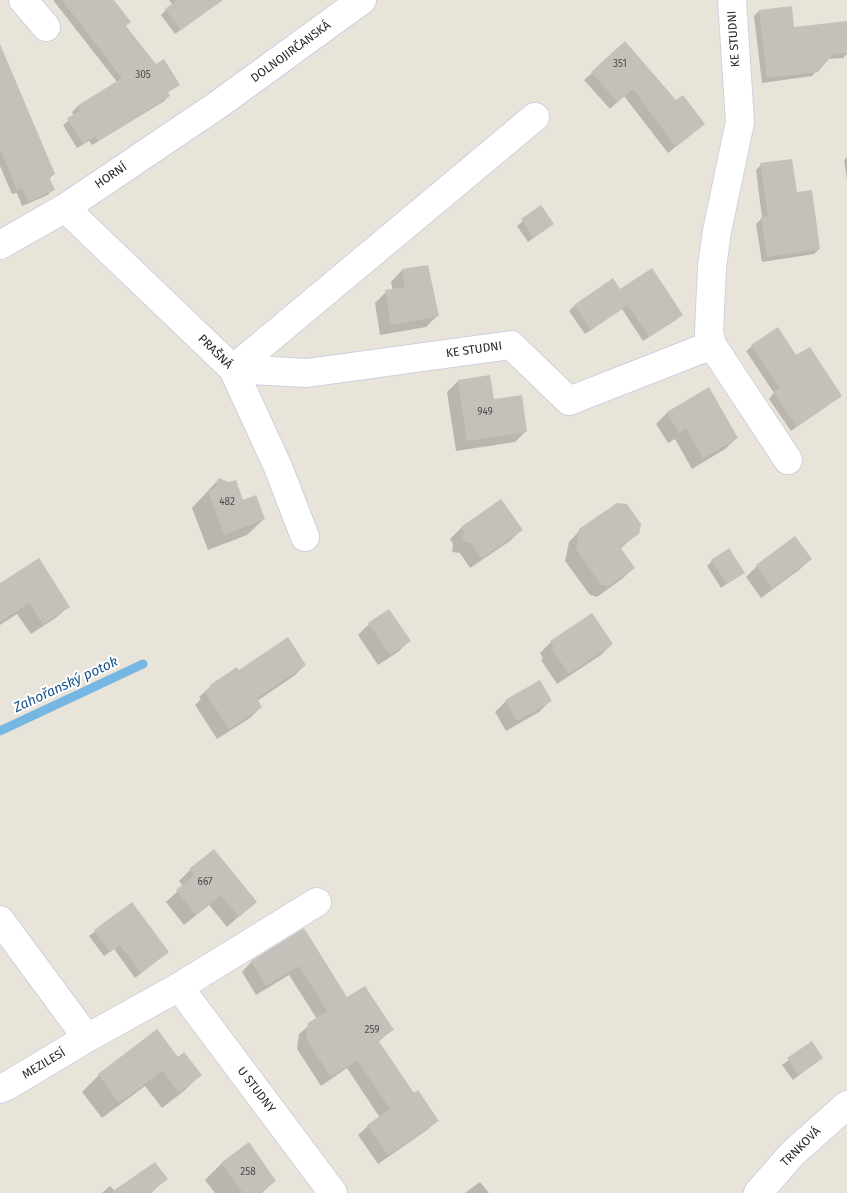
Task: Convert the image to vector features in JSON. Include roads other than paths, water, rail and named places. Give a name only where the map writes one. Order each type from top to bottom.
[{"type":"street","points":[[23,0],[46,27]]},
{"type":"street","name":"DOLNOJIRČANSKÁ","points":[[220,104],[362,0]]},
{"type":"street","name":"KE STUDNI","points":[[732,0],[740,122],[717,231],[712,267],[709,332],[712,345],[788,460]]},
{"type":"street","name":"HORNÍ","points":[[2,236],[65,208],[220,104]]},
{"type":"street","points":[[233,369],[535,117]]},
{"type":"street","name":"PRAŠNÁ","points":[[65,208],[233,369],[278,467],[305,537]]},
{"type":"street","name":"KE STUDNI","points":[[233,369],[307,373],[511,345],[569,401],[712,345]]},
{"type":"street","points":[[0,920],[87,1038],[179,987],[317,902]]},
{"type":"street","name":"U STUDNY","points":[[179,987],[333,1193]]},
{"type":"street","name":"MEZILESÍ","points":[[0,1089],[87,1038]]},
{"type":"street","name":"TRNKOVÁ","points":[[758,1193],[793,1153],[847,1105]]},
{"type":"waterway","name":"Zahořanský potok","points":[[0,731],[143,664]]}]
